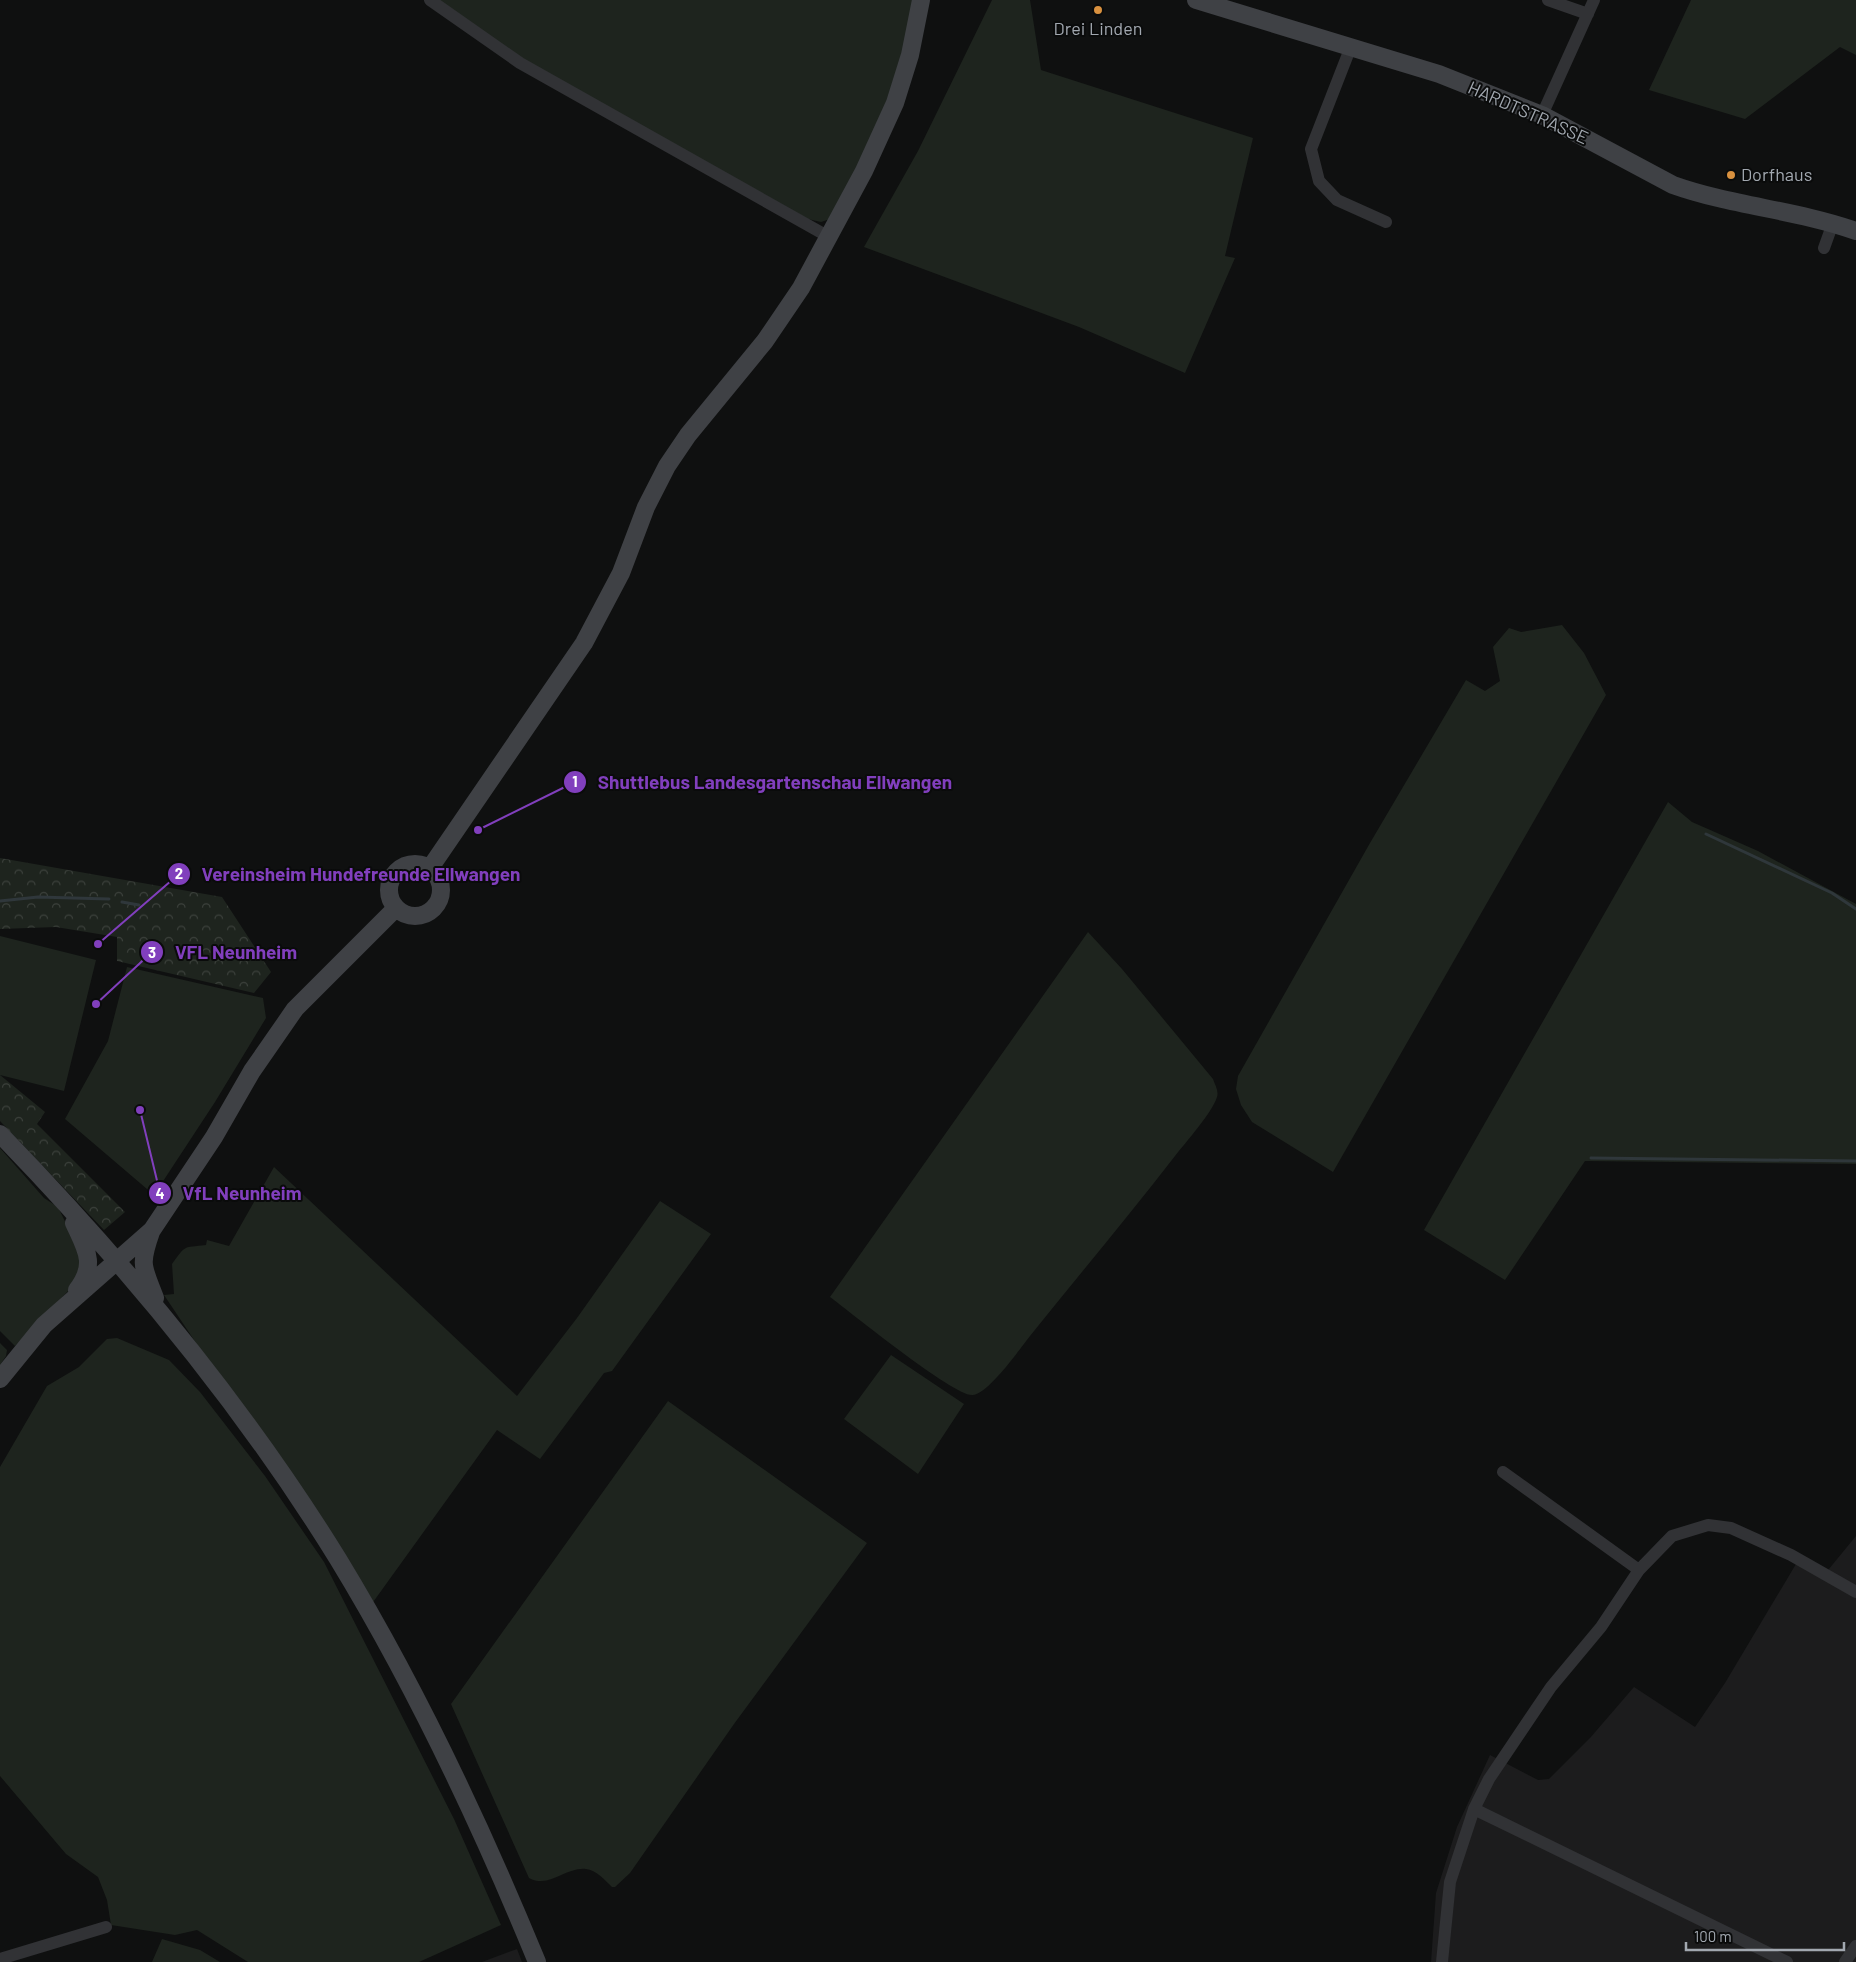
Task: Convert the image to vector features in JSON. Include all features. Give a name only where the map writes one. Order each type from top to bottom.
[{"type":"main road","points":[[430,868],[584,643],[621,573],[646,507],[667,466],[688,435],[765,342],[801,288],[864,171],[895,103],[910,55],[921,0]]},
{"type":"main road","name":"HARDTSTRASSE","points":[[1196,0],[1224,4],[1350,49],[1439,74],[1542,115],[1673,185],[1695,193],[1833,223],[1856,231]]},
{"type":"main road","points":[[419,863],[435,872],[441,884],[438,904],[428,913],[421,916],[408,915],[396,908],[389,891],[394,874],[408,864],[419,863]]},
{"type":"main road","points":[[160,1312],[144,1271],[144,1252],[152,1230],[214,1137],[252,1071],[295,1009],[396,908]]},
{"type":"main road","points":[[0,1134],[118,1261],[160,1312],[257,1439],[338,1559],[390,1650],[448,1761],[486,1841],[537,1962]]},
{"type":"main road","points":[[0,1379],[44,1325],[67,1302],[85,1280],[88,1254],[65,1203]]},
{"type":"main road","points":[[67,1302],[118,1261],[152,1230]]},
{"type":"street","points":[[430,0],[520,63],[829,237]]},
{"type":"street","points":[[1548,0],[1588,14]]},
{"type":"street","points":[[1542,115],[1594,0]]},
{"type":"street","points":[[1350,49],[1311,149],[1319,181],[1337,200],[1386,222]]},
{"type":"street","points":[[1824,248],[1833,223]]},
{"type":"street","points":[[1502,1472],[1640,1570]]},
{"type":"street","points":[[1442,1962],[1450,1882],[1474,1809],[1498,1763],[1551,1687],[1601,1627],[1640,1570],[1672,1536],[1708,1525],[1731,1528],[1791,1555],[1856,1592]]},
{"type":"street","points":[[1474,1809],[1788,1962]]},
{"type":"street","points":[[0,1959],[106,1927]]},
{"type":"street","points":[[1845,1962],[1856,1946]]},
{"type":"shaded area","points":[[1856,1536],[1856,1962],[1431,1962],[1436,1893],[1457,1827],[1490,1755],[1538,1780],[1549,1779],[1590,1738],[1634,1687],[1695,1727],[1725,1683],[1796,1564],[1824,1575]]},
{"type":"shaded area","points":[[517,1949],[522,1962],[482,1962]]},
{"type":"green space","points":[[437,0],[914,0],[904,56],[888,103],[833,218],[821,222],[808,219],[517,56]]},
{"type":"green space","points":[[992,0],[1030,0],[1041,70],[1253,138],[1225,256],[1235,258],[1185,373],[1079,327],[864,247],[918,151]]},
{"type":"green space","points":[[1691,0],[1856,0],[1856,55],[1840,47],[1745,119],[1649,90]]},
{"type":"green space","points":[[1562,625],[1584,653],[1606,695],[1333,1172],[1252,1122],[1241,1105],[1236,1089],[1238,1076],[1370,843],[1466,680],[1485,691],[1500,681],[1493,647],[1509,628],[1521,632]]},
{"type":"green space","points":[[1668,802],[1692,822],[1758,851],[1856,904],[1856,1164],[1585,1161],[1505,1280],[1424,1230]]},
{"type":"green space","points":[[0,858],[222,897],[271,972],[254,993],[117,961],[117,937],[56,927],[0,929]]},
{"type":"green space","points":[[1088,932],[1122,969],[1213,1079],[1217,1090],[1217,1097],[1210,1111],[1198,1127],[1011,1360],[987,1387],[973,1395],[946,1383],[830,1297]]},
{"type":"green space","points":[[0,936],[96,960],[64,1091],[0,1075]]},
{"type":"green space","points":[[127,967],[263,998],[266,1018],[215,1102],[154,1195],[65,1119],[108,1041]]},
{"type":"green space","points":[[0,1075],[45,1112],[37,1124],[125,1212],[104,1230],[0,1121]]},
{"type":"green space","points":[[0,1148],[44,1198],[58,1207],[76,1244],[81,1264],[72,1287],[15,1346],[0,1331]]},
{"type":"green space","points":[[274,1167],[517,1396],[577,1318],[660,1201],[711,1234],[612,1371],[604,1373],[540,1459],[497,1430],[371,1605],[164,1295],[174,1294],[172,1264],[183,1250],[189,1247],[206,1245],[207,1240],[229,1246]]},
{"type":"green space","points":[[117,1338],[169,1360],[200,1392],[265,1476],[324,1562],[454,1819],[501,1925],[419,1962],[248,1962],[197,1930],[175,1935],[111,1925],[107,1900],[98,1877],[66,1854],[0,1776],[0,1467],[47,1386],[79,1367],[107,1339]]},
{"type":"green space","points":[[0,1343],[7,1350],[6,1356],[0,1365]]},
{"type":"green space","points":[[891,1355],[964,1404],[918,1474],[844,1419]]},
{"type":"green space","points":[[668,1401],[867,1543],[734,1724],[630,1873],[615,1887],[612,1887],[597,1873],[586,1869],[578,1869],[551,1879],[537,1881],[529,1878],[451,1704]]},
{"type":"green space","points":[[162,1939],[200,1950],[220,1962],[152,1962]]},
{"type":"waterway","points":[[1706,834],[1832,893],[1856,909]]},
{"type":"waterway","points":[[0,901],[38,897],[109,899]]},
{"type":"waterway","points":[[122,902],[139,905]]},
{"type":"waterway","points":[[1591,1158],[1856,1161]]},
{"type":"place","name":"Drei Linden","points":[[1098,10]]},
{"type":"place","name":"Dorfhaus","points":[[1731,175]]},
{"type":"place","name":"Shuttlebus Landesgartenschau Ellwangen","points":[[478,830]]},
{"type":"place","name":"Vereinsheim Hundefreunde Ellwangen","points":[[98,944]]},
{"type":"place","name":"VFL Neunheim","points":[[96,1004]]},
{"type":"place","name":"VfL Neunheim","points":[[140,1110]]}]
